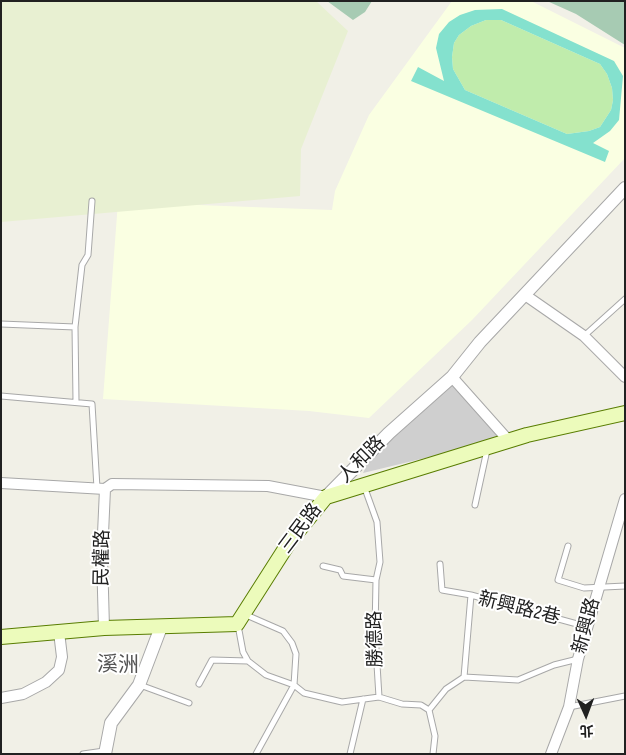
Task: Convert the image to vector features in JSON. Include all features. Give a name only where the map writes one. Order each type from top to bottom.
[{"type":"main road","name":"三民路","points":[[240,619],[290,541],[326,497],[487,447],[625,413]]},
{"type":"main road","points":[[1,638],[104,628],[161,627],[240,619]]},
{"type":"street","name":"人和路","points":[[1,483],[101,488],[112,484],[268,486],[326,497],[389,433],[452,377],[480,342],[625,188]]},
{"type":"street","points":[[525,295],[584,336],[625,377]]},
{"type":"street","points":[[452,377],[509,441]]},
{"type":"street","name":"民權路","points":[[101,488],[104,628]]},
{"type":"street","name":"新興路","points":[[551,754],[569,707],[578,659],[597,588],[625,499]]},
{"type":"street","points":[[105,752],[111,724],[139,685],[161,627]]},
{"type":"street","points":[[1,698],[23,694],[46,682],[59,670],[62,657],[59,632]]},
{"type":"lane","points":[[76,401],[75,327],[82,266],[88,255],[92,201]]},
{"type":"lane","points":[[584,336],[625,299]]},
{"type":"lane","points":[[1,324],[75,327]]},
{"type":"lane","points":[[1,396],[76,401],[92,404],[101,488]]},
{"type":"lane","points":[[475,506],[487,447]]},
{"type":"lane","name":"勝德路","points":[[363,486],[377,522],[380,562],[376,580],[375,632],[378,697]]},
{"type":"lane","points":[[568,546],[558,580],[584,588],[625,586]]},
{"type":"lane","points":[[440,564],[442,590],[470,595]]},
{"type":"lane","points":[[323,566],[340,570],[344,576],[376,580]]},
{"type":"lane","name":"新興路2巷","points":[[464,677],[470,595],[588,627]]},
{"type":"lane","points":[[264,754],[257,752],[294,685],[296,654],[292,643],[283,631],[240,619],[243,652],[248,661],[266,675],[294,685],[304,694],[342,702],[378,697],[402,704],[421,705],[429,710],[435,736],[436,754]]},
{"type":"lane","points":[[429,710],[446,689],[464,677],[518,680],[554,665],[578,659]]},
{"type":"lane","points":[[199,684],[212,660],[248,661]]},
{"type":"lane","points":[[139,685],[189,703]]},
{"type":"lane","points":[[569,707],[625,696]]},
{"type":"lane","points":[[350,754],[363,699]]},
{"type":"lane","points":[[83,754],[105,752]]},
{"type":"shaded area","points":[[1,1],[316,1],[348,31],[301,149],[300,196],[1,222]]},
{"type":"shaded area","points":[[327,1],[372,1],[365,12],[353,20]]},
{"type":"shaded area","points":[[452,1],[531,1],[625,48],[625,158],[472,320],[369,418],[309,411],[103,399],[118,202],[332,210],[335,191],[369,115]]},
{"type":"shaded area","points":[[547,1],[625,1],[625,45],[576,14]]},
{"type":"shaded area","points":[[502,9],[614,61],[623,76],[619,120],[610,131],[593,143],[609,151],[605,162],[411,81],[418,67],[444,81],[436,48],[439,34],[449,22],[460,15],[475,10]],"holes":[[[486,20],[501,20],[600,64],[607,74],[612,88],[613,100],[611,110],[600,127],[589,131],[567,134],[465,90],[453,69],[454,43],[459,35],[471,26]]]},
{"type":"shaded area","points":[[451,384],[498,436],[454,451],[363,473],[371,456]]},
{"type":"green space","points":[[486,20],[501,20],[600,64],[607,74],[612,88],[613,100],[611,110],[600,127],[589,131],[567,134],[465,90],[453,69],[454,43],[459,35],[471,26]]},
{"type":"district","name":"溪洲","points":[[118,666]]}]
